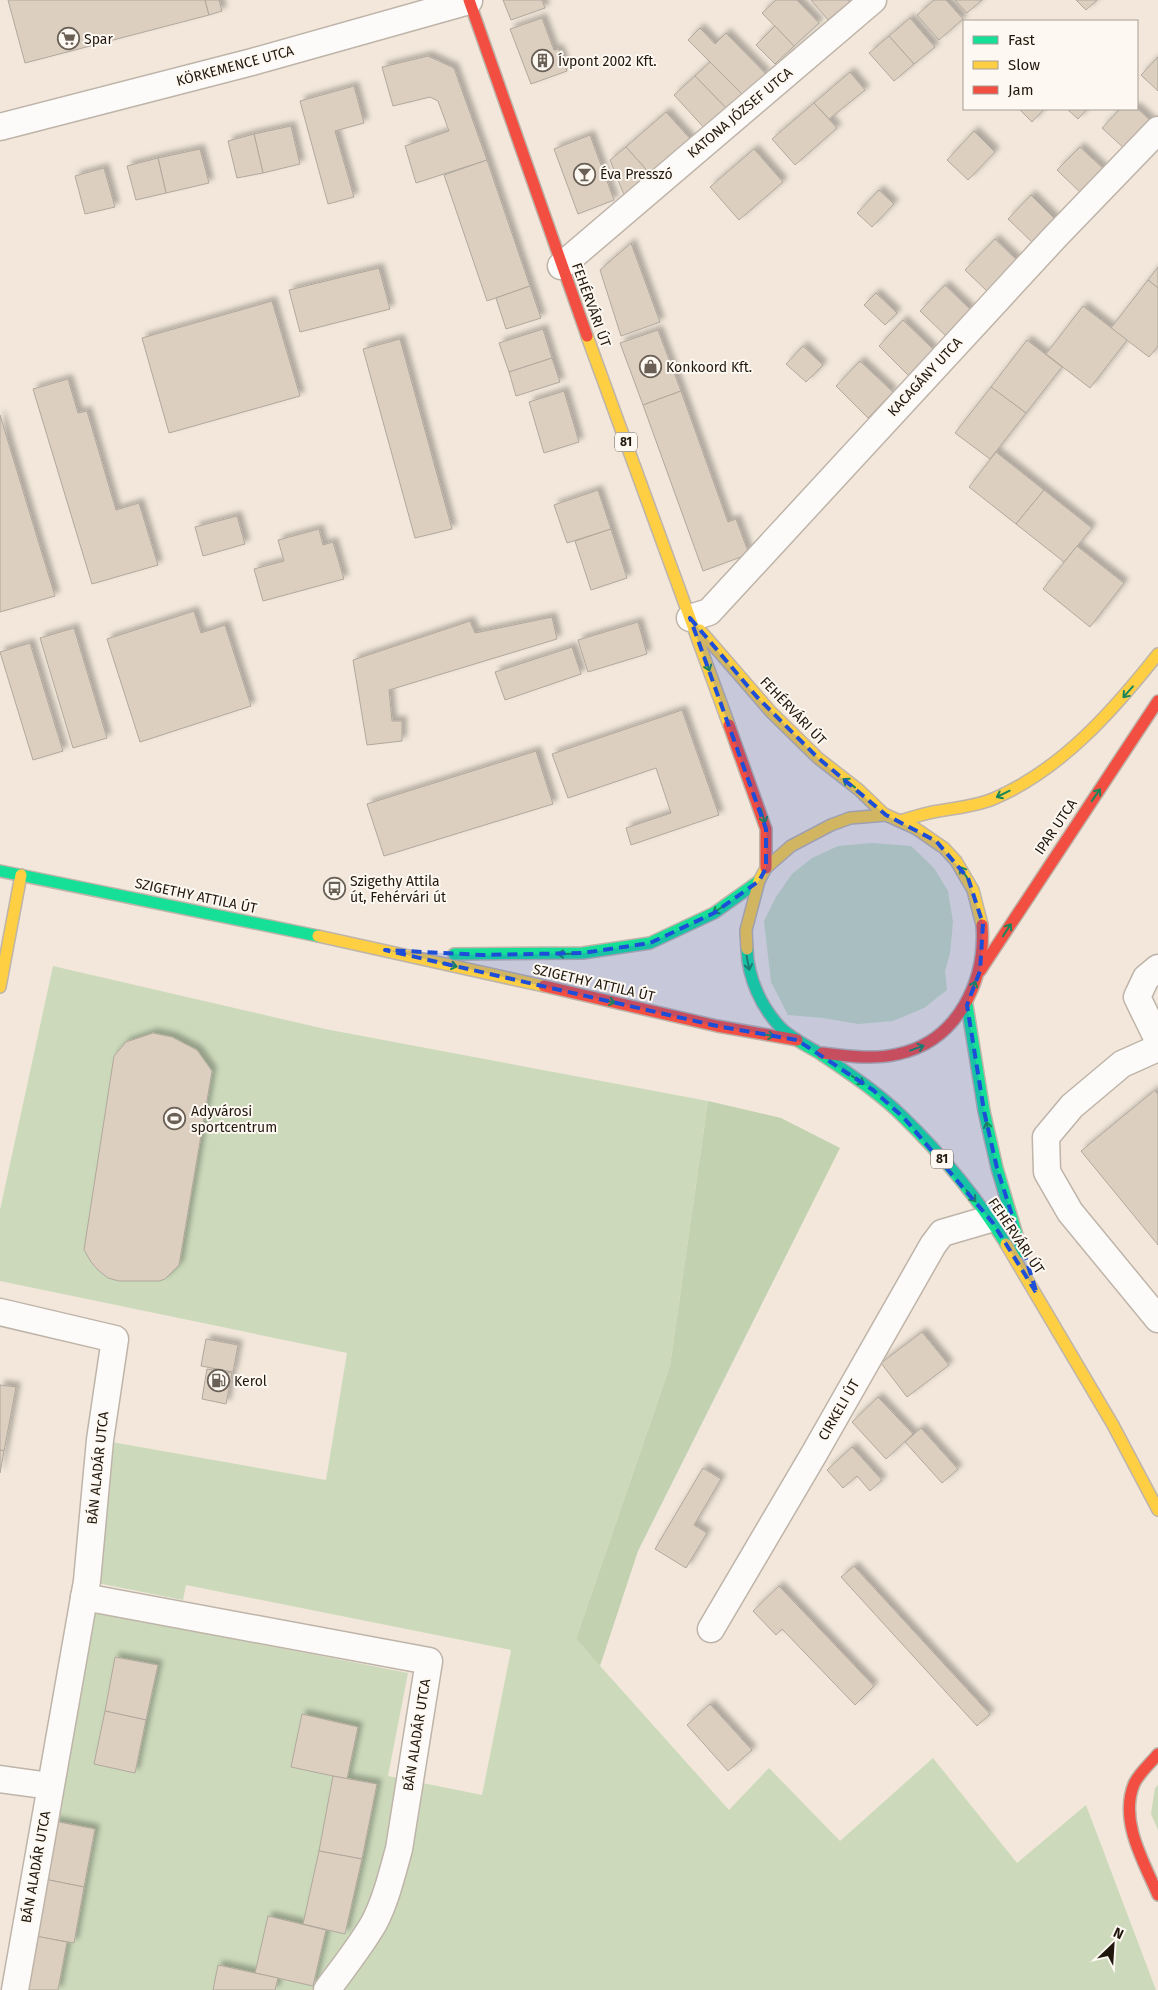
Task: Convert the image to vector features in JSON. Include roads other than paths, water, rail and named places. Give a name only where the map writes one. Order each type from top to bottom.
[{"type":"main road","name":"FEHÉRVÁRI ÚT","points":[[469,0],[561,266],[762,813],[766,829],[766,868]]},
{"type":"main road","name":"FEHÉRVÁRI ÚT","points":[[690,618],[757,697],[817,757],[858,789],[886,815],[916,828],[936,841],[954,858],[968,878],[978,900],[983,924],[983,949],[980,971],[972,987],[967,1005],[948,1029],[923,1047],[888,1057],[853,1057],[818,1052]]},
{"type":"main road","points":[[900,821],[927,813],[970,806],[1016,788],[1065,754],[1108,714],[1158,654]]},
{"type":"main road","name":"IPAR UTCA","points":[[980,971],[1158,701]]},
{"type":"main road","name":"FEHÉRVÁRI ÚT","points":[[886,815],[850,818],[831,826],[790,846],[766,868],[759,881],[746,930],[747,957],[753,983],[770,1015],[782,1029],[873,1090],[904,1118],[943,1160],[990,1219],[1037,1294],[1113,1425],[1158,1510]]},
{"type":"main road","name":"SZIGETHY ATTILA ÚT","points":[[0,871],[385,950],[717,1026],[797,1040]]},
{"type":"main road","points":[[0,987],[22,875]]},
{"type":"main road","name":"SZIGETHY ATTILA ÚT","points":[[385,950],[482,955],[573,953],[650,943],[714,913],[759,881]]},
{"type":"main road","name":"FEHÉRVÁRI ÚT","points":[[967,1005],[984,1111],[997,1168],[1037,1294]]},
{"type":"main road","points":[[1156,1757],[1143,1769],[1134,1784],[1130,1799],[1129,1815],[1134,1834],[1158,1895]]},
{"type":"street","name":"KÖRKEMENCE UTCA","points":[[0,127],[243,65],[469,0]]},
{"type":"street","name":"KATONA JÓZSEF UTCA","points":[[561,266],[873,0]]},
{"type":"street","name":"KACAGÁNY UTCA","points":[[690,618],[709,612],[1047,245],[1158,130]]},
{"type":"street","points":[[1158,968],[1146,978],[1137,997],[1158,1040]]},
{"type":"street","points":[[1158,1048],[1122,1064],[1072,1106],[1046,1137],[1047,1172],[1070,1212],[1158,1319]]},
{"type":"street","name":"CIRKELI ÚT","points":[[711,1629],[814,1454],[933,1245],[942,1233],[990,1219]]},
{"type":"street","name":"BÁN ALADÁR UTCA","points":[[0,1312],[115,1338],[100,1440],[84,1597],[15,1990]]},
{"type":"street","name":"BÁN ALADÁR UTCA","points":[[84,1597],[430,1661],[399,1849],[392,1874],[374,1922],[359,1947],[327,1990]]},
{"type":"street","points":[[0,1779],[50,1786]]},
{"type":"place","name":"Spar","points":[[68,39]]},
{"type":"place","name":"Ívpont 2002 Kft.","points":[[542,61]]},
{"type":"place","name":"Éva Presszó","points":[[584,174]]},
{"type":"place","name":"Konkoord Kft.","points":[[650,367]]},
{"type":"place","name":"Szigethy Attila út, Fehérvári út","points":[[334,889]]},
{"type":"place","name":"Adyvárosi sportcentrum","points":[[175,1119]]},
{"type":"place","name":"Kerol","points":[[218,1381]]}]
